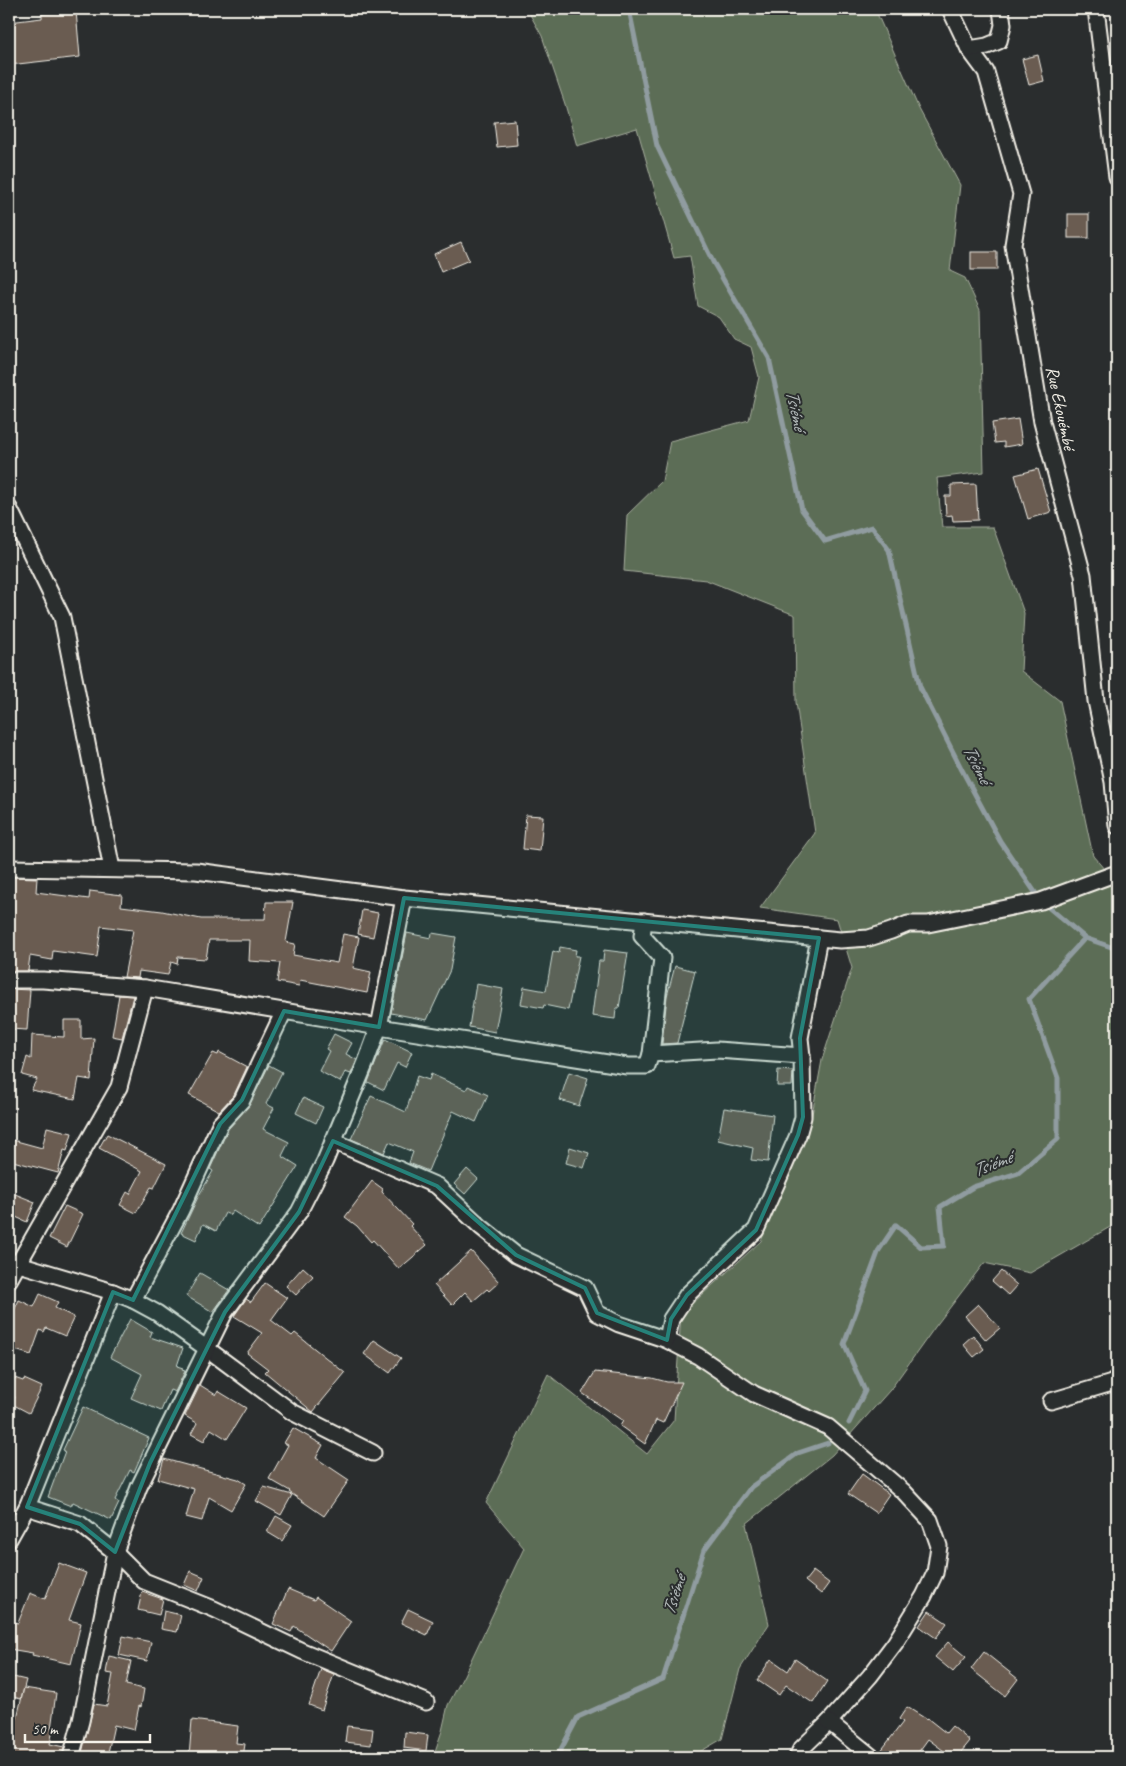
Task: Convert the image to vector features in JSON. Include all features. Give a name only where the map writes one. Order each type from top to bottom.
[{"type":"street","name":"Rue Ekouémbé","points":[[950,9],[969,49],[986,72],[1021,194],[1015,222],[1013,245],[1042,422],[1084,575],[1096,701],[1114,782],[1117,826]]},
{"type":"street","points":[[969,49],[988,46],[999,41],[1003,25],[1001,9]]},
{"type":"street","points":[[1096,9],[1117,176]]},
{"type":"street","points":[[9,508],[62,617],[112,869]]},
{"type":"street","points":[[9,868],[196,871],[404,898],[840,940],[870,938],[908,924],[928,924],[1041,900],[1117,873]]},
{"type":"street","points":[[71,1757],[81,1721],[115,1552],[139,1487],[225,1312],[299,1212],[334,1142],[378,1027],[404,898]]},
{"type":"street","points":[[9,980],[44,980],[145,988],[627,1066],[647,1066],[651,1054],[662,958],[642,936],[644,921]]},
{"type":"street","points":[[668,1340],[672,1319],[687,1295],[756,1230],[798,1135],[803,1117],[800,1038],[819,938]]},
{"type":"street","points":[[9,1280],[13,1262],[119,1087],[145,988]]},
{"type":"street","points":[[133,1300],[181,1210],[220,1124],[242,1100],[284,1011]]},
{"type":"street","points":[[651,1054],[717,1050],[802,1056]]},
{"type":"street","points":[[334,1142],[437,1186],[481,1227],[516,1254],[585,1288],[598,1313],[619,1324],[668,1340],[698,1356],[754,1394],[828,1428],[904,1492],[930,1520],[939,1546],[935,1573],[924,1596],[895,1643],[870,1676],[829,1722],[801,1749],[797,1757]]},
{"type":"street","points":[[13,1262],[113,1292],[133,1300],[157,1313],[292,1412],[373,1453]]},
{"type":"street","points":[[9,1539],[27,1507],[113,1292]]},
{"type":"street","points":[[1052,1402],[1112,1383],[1117,1379]]},
{"type":"street","points":[[27,1507],[80,1524],[115,1552],[144,1581],[214,1609],[302,1651],[426,1702]]},
{"type":"street","points":[[829,1722],[872,1757]]},
{"type":"highlighted area","points":[[404,898],[819,938],[800,1038],[803,1117],[798,1135],[756,1230],[687,1295],[671,1319],[667,1340],[597,1313],[585,1288],[516,1255],[437,1186],[333,1141],[299,1212],[225,1312],[150,1463],[115,1552],[80,1524],[27,1507],[113,1292],[133,1300],[220,1124],[242,1100],[284,1011],[379,1027]]},
{"type":"green space","points":[[527,9],[875,9],[919,109],[960,185],[950,271],[965,278],[980,310],[984,472],[937,478],[942,527],[993,527],[1024,613],[1021,671],[1060,701],[1093,856],[1117,884],[1117,1223],[1030,1273],[984,1263],[890,1390],[832,1455],[746,1524],[769,1624],[740,1669],[722,1739],[691,1757],[433,1757],[448,1705],[524,1548],[486,1503],[548,1374],[647,1454],[674,1420],[681,1314],[761,1241],[811,1120],[822,1060],[852,968],[837,919],[760,908],[815,833],[796,702],[795,615],[706,580],[624,571],[627,515],[662,481],[670,441],[749,420],[759,377],[751,347],[734,339],[719,317],[698,306],[690,256],[674,258],[637,128],[577,146],[542,36]]},
{"type":"building","points":[[76,11],[80,57],[9,65],[9,22],[42,18],[42,14]]},
{"type":"building","points":[[1038,55],[1044,81],[1029,85],[1022,59]]},
{"type":"building","points":[[515,120],[517,145],[497,147],[494,122]]},
{"type":"building","points":[[1068,214],[1089,214],[1089,238],[1068,238]]},
{"type":"building","points":[[461,242],[469,260],[441,272],[434,254]]},
{"type":"building","points":[[971,252],[997,252],[997,270],[971,270]]},
{"type":"building","points":[[1018,419],[1022,444],[1004,447],[1004,442],[995,443],[992,423]]},
{"type":"building","points":[[1038,469],[1051,512],[1028,519],[1015,475]]},
{"type":"building","points":[[976,484],[978,520],[953,521],[952,515],[946,516],[945,496],[951,496],[951,485]]},
{"type":"building","points":[[526,815],[543,816],[540,851],[523,849]]},
{"type":"building","points":[[9,877],[37,878],[36,892],[89,899],[90,891],[122,895],[121,906],[162,911],[201,919],[265,919],[266,902],[293,902],[286,942],[295,944],[293,955],[337,963],[343,934],[359,937],[353,968],[371,972],[367,993],[300,980],[299,986],[277,982],[280,963],[249,961],[250,940],[209,940],[206,959],[178,957],[177,964],[171,962],[168,975],[139,971],[138,978],[124,977],[133,930],[101,926],[97,957],[53,951],[52,960],[30,956],[28,971],[9,971]]},
{"type":"building","points":[[362,910],[378,913],[373,937],[358,934]]},
{"type":"building","points":[[407,933],[431,938],[432,933],[456,937],[450,970],[427,1020],[391,1013]]},
{"type":"building","points":[[560,947],[576,950],[575,956],[579,956],[568,1010],[544,1005],[543,1008],[521,1004],[524,987],[546,991],[553,951],[559,953]]},
{"type":"building","points":[[604,950],[628,953],[619,1008],[616,1008],[615,1019],[592,1016],[599,961],[603,961]]},
{"type":"building","points":[[675,966],[695,971],[677,1043],[662,1044],[667,996]]},
{"type":"building","points":[[476,984],[503,989],[495,1032],[469,1027]]},
{"type":"building","points":[[9,989],[30,990],[27,1030],[9,1029]]},
{"type":"building","points":[[119,995],[133,996],[122,1038],[112,1036]]},
{"type":"building","points":[[64,1020],[81,1020],[81,1039],[94,1038],[91,1080],[79,1078],[75,1099],[31,1090],[37,1079],[22,1075],[27,1057],[31,1059],[32,1035],[64,1037]]},
{"type":"building","points":[[334,1034],[352,1043],[346,1054],[357,1060],[351,1074],[345,1072],[340,1082],[319,1071],[329,1051],[326,1049]]},
{"type":"building","points":[[385,1039],[412,1052],[405,1067],[397,1063],[384,1090],[368,1082]]},
{"type":"building","points":[[219,1052],[247,1067],[234,1095],[219,1111],[189,1095],[213,1053],[218,1055]]},
{"type":"building","points":[[269,1065],[282,1072],[266,1104],[274,1108],[263,1129],[289,1142],[282,1156],[298,1166],[259,1228],[233,1211],[230,1215],[225,1213],[216,1231],[203,1224],[196,1240],[181,1233],[213,1171],[210,1169],[228,1129],[250,1104]]},
{"type":"building","points":[[778,1070],[793,1071],[792,1086],[777,1086]]},
{"type":"building","points":[[569,1072],[588,1078],[579,1106],[560,1100]]},
{"type":"building","points":[[431,1074],[466,1090],[468,1086],[488,1095],[476,1122],[453,1111],[428,1171],[409,1163],[413,1152],[389,1142],[384,1153],[351,1139],[371,1096],[406,1112],[417,1076],[429,1080]]},
{"type":"building","points":[[303,1098],[323,1107],[316,1123],[296,1113]]},
{"type":"building","points":[[724,1108],[773,1115],[768,1162],[751,1160],[753,1148],[718,1140]]},
{"type":"building","points":[[47,1127],[72,1133],[67,1151],[64,1150],[58,1173],[9,1160],[9,1139],[42,1148]]},
{"type":"building","points":[[107,1134],[166,1164],[154,1188],[151,1187],[136,1213],[120,1205],[127,1192],[130,1194],[142,1171],[99,1148]]},
{"type":"building","points":[[570,1147],[589,1153],[584,1168],[566,1163]]},
{"type":"building","points":[[467,1169],[478,1179],[465,1194],[454,1184]]},
{"type":"building","points":[[372,1181],[383,1189],[382,1192],[412,1224],[410,1226],[427,1245],[399,1269],[373,1240],[371,1242],[357,1226],[345,1217]]},
{"type":"building","points":[[15,1194],[35,1202],[27,1222],[9,1214]]},
{"type":"building","points":[[65,1206],[83,1214],[67,1247],[49,1238]]},
{"type":"building","points":[[471,1251],[499,1282],[473,1301],[465,1292],[452,1305],[434,1285]]},
{"type":"building","points":[[303,1267],[313,1276],[296,1295],[286,1286]]},
{"type":"building","points":[[1001,1271],[1017,1285],[1008,1295],[992,1281]]},
{"type":"building","points":[[200,1273],[229,1290],[213,1312],[186,1296]]},
{"type":"building","points":[[265,1283],[287,1298],[271,1320],[292,1336],[295,1333],[345,1373],[313,1412],[265,1372],[268,1369],[247,1353],[262,1333],[234,1316],[246,1299],[251,1302]]},
{"type":"building","points":[[40,1294],[58,1302],[55,1308],[74,1317],[65,1336],[46,1328],[44,1332],[40,1330],[31,1355],[9,1348],[9,1321],[19,1300],[34,1307]]},
{"type":"building","points":[[978,1304],[1000,1328],[986,1340],[965,1316]]},
{"type":"building","points":[[130,1319],[152,1332],[150,1337],[183,1348],[177,1366],[185,1371],[175,1392],[170,1390],[161,1411],[131,1398],[142,1374],[110,1357]]},
{"type":"building","points":[[973,1335],[984,1349],[974,1357],[963,1344]]},
{"type":"building","points":[[374,1340],[401,1358],[390,1373],[364,1354]]},
{"type":"building","points":[[595,1372],[652,1378],[667,1382],[682,1382],[663,1423],[656,1420],[645,1444],[620,1426],[623,1421],[582,1393]]},
{"type":"building","points":[[9,1376],[23,1381],[24,1379],[42,1387],[29,1413],[12,1404],[15,1397],[9,1394]]},
{"type":"building","points":[[200,1385],[216,1395],[218,1391],[246,1408],[227,1439],[211,1429],[204,1441],[191,1434],[197,1423],[185,1416]]},
{"type":"building","points":[[83,1407],[149,1438],[134,1472],[130,1470],[115,1500],[119,1503],[111,1520],[73,1502],[71,1506],[48,1497],[65,1451],[63,1450]]},
{"type":"building","points":[[293,1428],[323,1445],[316,1458],[349,1480],[324,1516],[290,1491],[269,1479],[288,1445],[284,1443]]},
{"type":"building","points":[[164,1459],[238,1479],[246,1484],[231,1510],[209,1497],[202,1521],[186,1517],[194,1489],[158,1479]]},
{"type":"building","points":[[862,1474],[889,1494],[876,1513],[848,1494]]},
{"type":"building","points":[[264,1487],[292,1495],[281,1515],[256,1501]]},
{"type":"building","points":[[276,1516],[292,1525],[282,1541],[267,1532]]},
{"type":"building","points":[[59,1563],[86,1573],[69,1620],[81,1623],[71,1664],[32,1655],[33,1653],[9,1649],[9,1621],[18,1623],[30,1593],[45,1599]]},
{"type":"building","points":[[190,1571],[204,1577],[198,1591],[184,1585]]},
{"type":"building","points":[[813,1571],[829,1583],[821,1594],[805,1581]]},
{"type":"building","points":[[288,1589],[314,1600],[316,1597],[351,1621],[331,1651],[294,1626],[291,1632],[273,1624]]},
{"type":"building","points":[[142,1592],[163,1599],[159,1615],[138,1610]]},
{"type":"building","points":[[408,1609],[433,1621],[427,1635],[401,1623]]},
{"type":"building","points":[[164,1611],[181,1615],[177,1632],[161,1629]]},
{"type":"building","points":[[929,1611],[947,1623],[936,1638],[919,1626]]},
{"type":"building","points":[[123,1636],[151,1642],[147,1661],[119,1655]]},
{"type":"building","points":[[948,1642],[966,1657],[953,1672],[935,1657]]},
{"type":"building","points":[[984,1652],[1018,1679],[1005,1696],[971,1669]]},
{"type":"building","points":[[109,1656],[131,1661],[126,1685],[144,1689],[141,1707],[139,1706],[134,1730],[114,1725],[107,1757],[81,1757],[94,1704],[107,1706],[113,1674],[106,1673]]},
{"type":"building","points":[[771,1659],[788,1671],[795,1659],[827,1681],[813,1703],[786,1685],[779,1695],[757,1680]]},
{"type":"building","points":[[321,1669],[334,1674],[322,1710],[309,1705]]},
{"type":"building","points":[[9,1676],[26,1680],[21,1699],[9,1696]]},
{"type":"building","points":[[24,1688],[56,1693],[50,1744],[64,1747],[62,1757],[22,1757],[9,1754],[11,1735],[13,1735]]},
{"type":"building","points":[[907,1707],[927,1718],[946,1733],[952,1726],[970,1741],[957,1757],[952,1757],[928,1739],[915,1757],[887,1757],[880,1752],[903,1722],[899,1719]]},
{"type":"building","points":[[192,1720],[238,1726],[236,1743],[245,1744],[243,1757],[189,1757]]},
{"type":"building","points":[[347,1726],[373,1729],[371,1745],[345,1742]]},
{"type":"building","points":[[405,1732],[428,1735],[426,1751],[404,1748]]},
{"type":"waterway","name":"Tsiémé","points":[[629,9],[657,146],[713,262],[769,358],[802,510],[825,541],[872,527],[889,550],[920,687],[1000,841],[1041,901],[1085,938],[1029,999],[1058,1078],[1058,1139],[1018,1173],[973,1187],[940,1207],[944,1246],[921,1247],[896,1225],[879,1250],[844,1344],[865,1391],[849,1423]]},
{"type":"waterway","points":[[1085,938],[1117,949]]},
{"type":"waterway","name":"Tsiémé","points":[[557,1757],[578,1717],[663,1679],[704,1550],[751,1487],[798,1453],[828,1443]]}]
